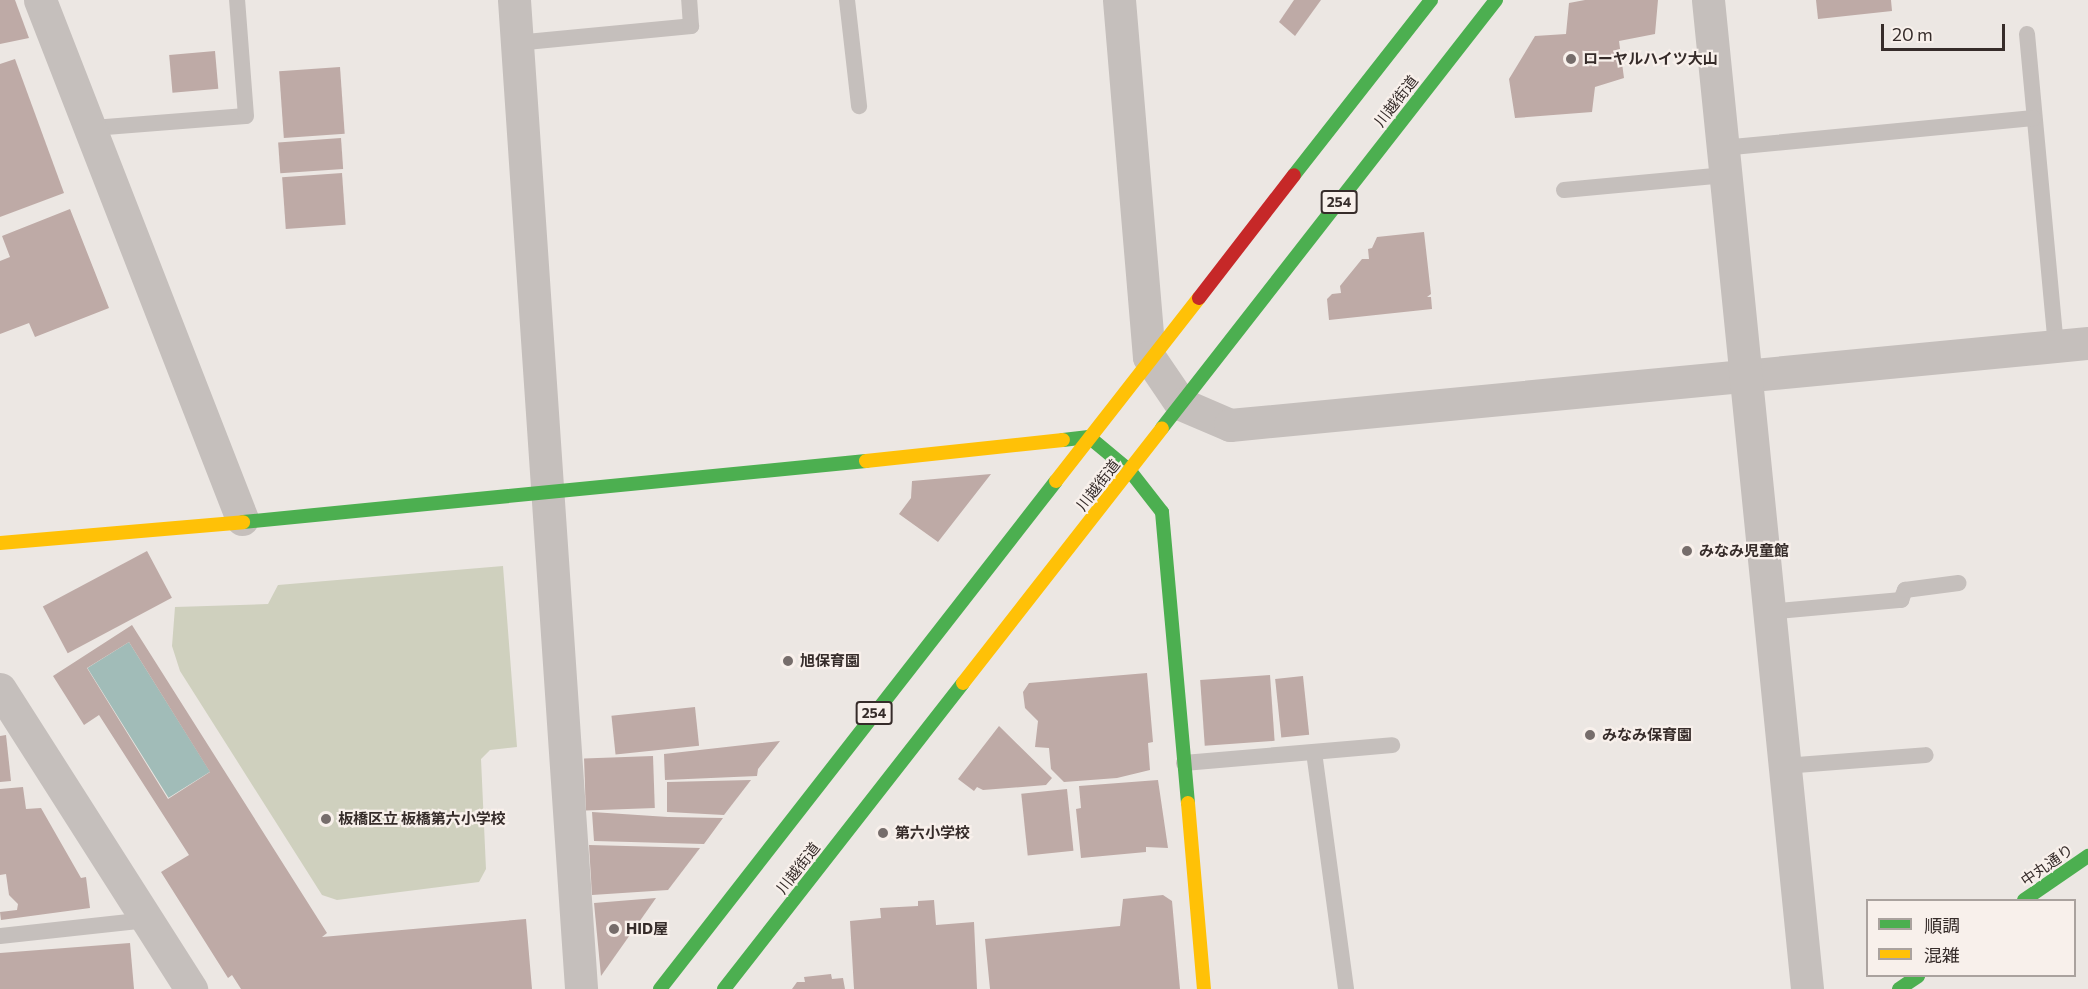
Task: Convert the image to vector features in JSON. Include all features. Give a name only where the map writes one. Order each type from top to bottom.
[{"type":"main road","name":"254","points":[[660,989],[1149,357],[1431,0]]},
{"type":"main road","name":"川越街道","points":[[724,989],[1496,0]]},
{"type":"main road","points":[[0,543],[242,519],[546,495],[1089,437],[1130,471],[1162,512],[1204,989]]},
{"type":"main road","name":"中丸通り","points":[[2025,899],[2088,855]]},
{"type":"main road","points":[[1899,989],[1915,977]]},
{"type":"street","points":[[40,0],[93,128],[242,519]]},
{"type":"street","points":[[514,0],[581,989]]},
{"type":"street","points":[[1119,0],[1149,357],[1181,404],[1230,425],[2088,343]]},
{"type":"street","points":[[1708,0],[1807,989]]},
{"type":"street","points":[[1,692],[191,989]]},
{"type":"lane","points":[[93,128],[246,116],[237,0]]},
{"type":"lane","points":[[516,43],[691,26],[689,0]]},
{"type":"lane","points":[[847,0],[858,106]]},
{"type":"lane","points":[[2027,34],[2056,346]]},
{"type":"lane","points":[[1564,190],[1723,161],[2034,118]]},
{"type":"lane","points":[[1768,612],[1901,600],[1905,590],[1959,583]]},
{"type":"lane","points":[[1184,763],[1392,745]]},
{"type":"lane","points":[[1314,752],[1346,989]]},
{"type":"lane","points":[[1784,766],[1926,755]]},
{"type":"lane","points":[[0,936],[147,920]]},
{"type":"green space","points":[[503,566],[517,747],[490,750],[481,759],[486,869],[479,882],[337,900],[322,895],[180,671],[172,646],[175,607],[268,604],[278,585]]},
{"type":"water","points":[[129,642],[210,772],[169,798],[87,668]]},
{"type":"building","points":[[0,0],[15,0],[29,38],[0,44]]},
{"type":"building","points":[[1294,0],[1321,0],[1295,36],[1279,22]]},
{"type":"building","name":"ローヤルハイツ大山","points":[[1585,0],[1658,0],[1655,34],[1619,41],[1624,78],[1595,87],[1592,112],[1515,118],[1509,79],[1535,36],[1566,34],[1569,3]]},
{"type":"building","points":[[1816,0],[1891,0],[1892,11],[1818,19]]},
{"type":"building","points":[[215,51],[218,89],[172,93],[169,55]]},
{"type":"building","points":[[15,59],[64,193],[0,217],[0,64]]},
{"type":"building","points":[[340,67],[345,134],[284,138],[279,71]]},
{"type":"building","points":[[341,138],[343,169],[280,173],[278,142]]},
{"type":"building","points":[[342,173],[346,225],[286,229],[282,177]]},
{"type":"building","points":[[70,209],[109,308],[35,337],[29,323],[0,334],[0,261],[10,257],[2,236]]},
{"type":"building","points":[[1424,232],[1431,294],[1427,297],[1431,297],[1432,309],[1329,320],[1327,299],[1332,294],[1341,293],[1340,286],[1362,259],[1369,259],[1368,249],[1372,248],[1377,237]]},
{"type":"building","points":[[991,474],[938,542],[899,514],[911,498],[912,481]]},
{"type":"building","points":[[147,551],[172,598],[68,653],[43,606]]},
{"type":"building","points":[[132,625],[327,933],[322,937],[526,919],[532,989],[241,989],[232,975],[228,978],[161,872],[189,855],[99,715],[84,725],[53,676]],"holes":[[[129,642],[210,772],[168,799],[87,668]]]},
{"type":"building","points":[[1147,673],[1153,742],[1148,743],[1150,770],[1117,778],[1064,782],[1051,769],[1049,748],[1035,747],[1038,721],[1025,708],[1023,692],[1029,683]]},
{"type":"building","points":[[1270,675],[1275,741],[1205,746],[1200,680]]},
{"type":"building","points":[[1303,676],[1309,735],[1281,738],[1275,679]]},
{"type":"building","points":[[695,707],[699,746],[616,755],[611,716]]},
{"type":"building","points":[[999,726],[1052,778],[1046,785],[983,790],[977,787],[974,791],[958,779]]},
{"type":"building","points":[[6,735],[11,781],[0,782],[0,736]]},
{"type":"building","points":[[780,741],[758,769],[757,776],[665,780],[664,754]]},
{"type":"building","points":[[653,756],[655,808],[586,810],[584,758]]},
{"type":"building","points":[[751,780],[724,815],[667,812],[667,782]]},
{"type":"building","points":[[1158,780],[1168,848],[1146,847],[1146,852],[1081,858],[1076,809],[1081,808],[1079,786]]},
{"type":"building","points":[[23,787],[26,809],[41,808],[81,878],[86,877],[90,908],[1,920],[0,912],[17,910],[18,904],[9,895],[6,874],[0,875],[0,789]]},
{"type":"building","points":[[1067,789],[1073,851],[1028,855],[1021,794]]},
{"type":"building","points":[[592,812],[723,818],[704,844],[594,841]]},
{"type":"building","points":[[589,845],[700,848],[668,890],[592,895]]},
{"type":"building","points":[[1163,895],[1172,901],[1180,989],[990,989],[985,939],[1120,926],[1123,899]]},
{"type":"building","points":[[656,898],[601,976],[594,903]]},
{"type":"building","points":[[934,900],[936,925],[974,922],[977,989],[854,989],[850,921],[881,918],[880,908],[918,906],[918,901]]},
{"type":"building","points":[[130,943],[134,989],[0,989],[0,953]]},
{"type":"building","points":[[831,974],[832,979],[843,978],[845,989],[792,989],[797,982],[805,982],[804,977]]},
{"type":"traffic: fast","points":[[1294,175],[1431,0]]},
{"type":"traffic: fast","points":[[1162,428],[1496,0]]},
{"type":"traffic: fast","points":[[1063,440],[1089,437],[1130,471],[1162,512],[1188,803]]},
{"type":"traffic: fast","points":[[243,522],[866,461]]},
{"type":"traffic: fast","points":[[660,989],[1056,481]]},
{"type":"traffic: fast","points":[[724,989],[963,683]]},
{"type":"traffic: fast","points":[[2025,899],[2088,856]]},
{"type":"traffic: fast","points":[[1899,989],[1917,977]]},
{"type":"traffic: slow","points":[[1056,481],[1199,298]]},
{"type":"traffic: slow","points":[[963,683],[1162,428]]},
{"type":"traffic: slow","points":[[866,461],[1063,440]]},
{"type":"traffic: slow","points":[[0,543],[243,522]]},
{"type":"traffic: slow","points":[[1188,803],[1204,989]]},
{"type":"traffic: jam","points":[[1199,298],[1294,175]]},
{"type":"place","name":"ローヤルハイツ大山","points":[[1571,59]]},
{"type":"place","name":"みなみ児童館","points":[[1687,551]]},
{"type":"place","name":"旭保育園","points":[[788,661]]},
{"type":"place","name":"みなみ保育園","points":[[1590,735]]},
{"type":"place","name":"板橋区立 板橋第六小学校","points":[[326,819]]},
{"type":"place","name":"第六小学校","points":[[883,833]]},
{"type":"place","name":"HID屋","points":[[614,929]]}]
